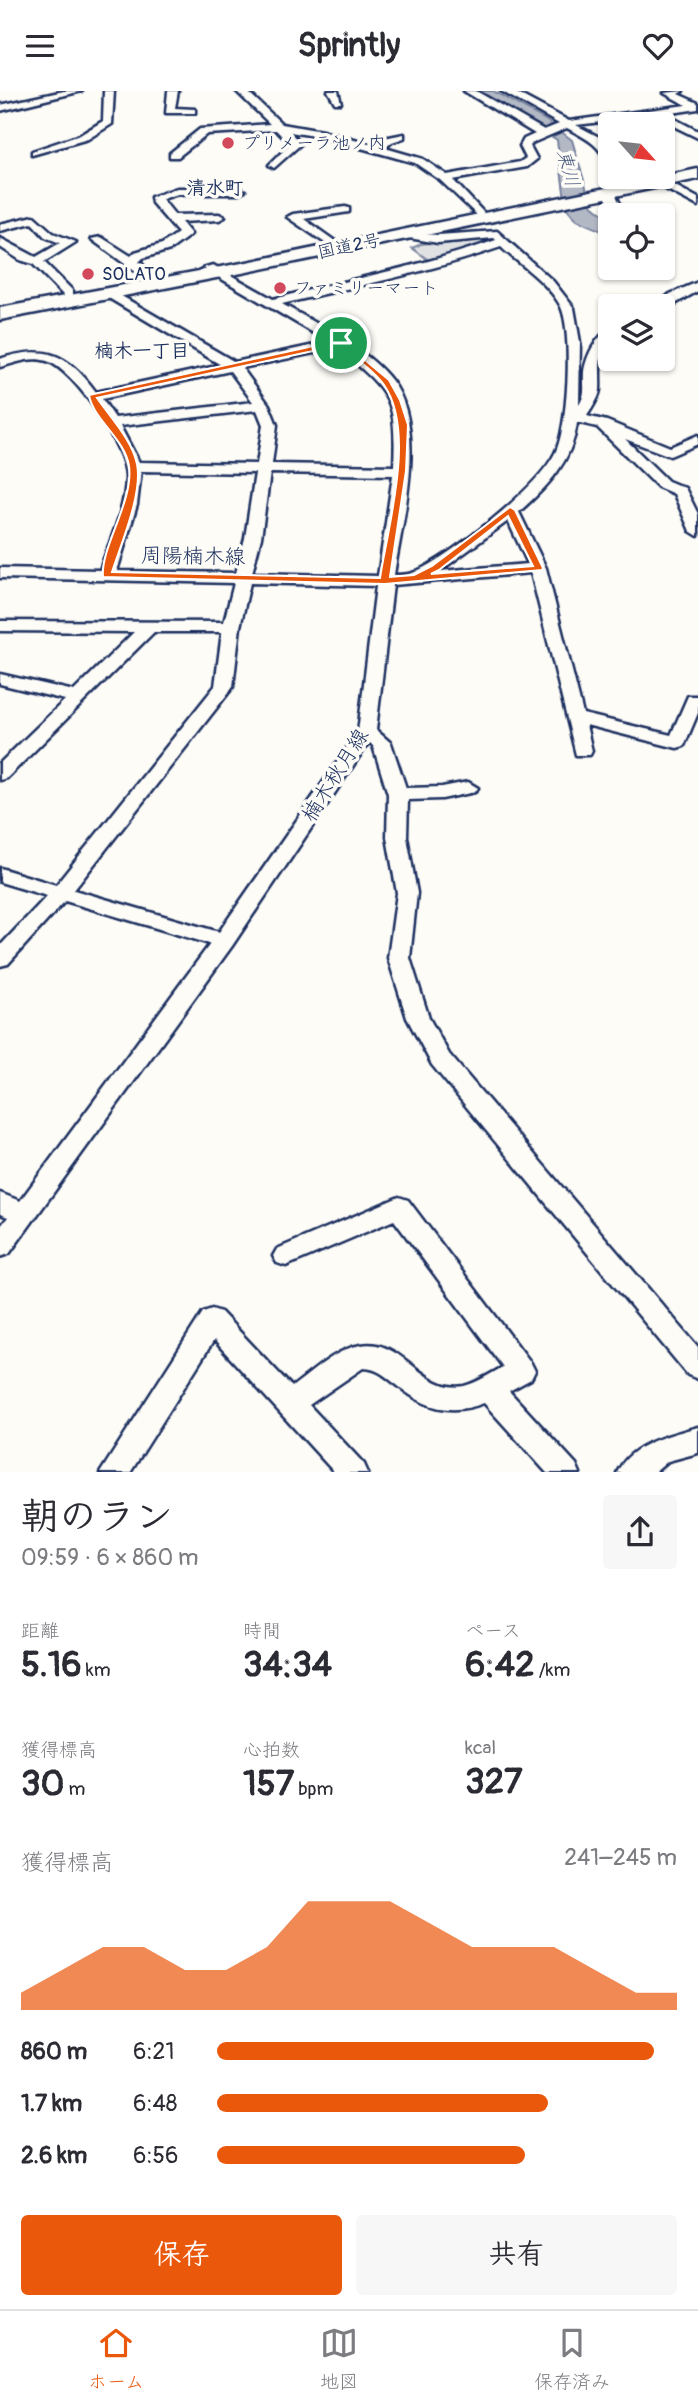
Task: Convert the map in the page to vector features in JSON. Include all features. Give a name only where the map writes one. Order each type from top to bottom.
[{"type":"highway","name":"国道2号","points":[[676,172],[698,166]]},
{"type":"highway","name":"国道2号","points":[[676,176],[698,174]]},
{"type":"highway","name":"国道2号","points":[[0,306],[152,278],[213,271],[407,235],[607,189]]},
{"type":"highway","name":"国道2号","points":[[0,314],[111,294],[331,243],[536,204]]},
{"type":"street","points":[[43,91],[55,96]]},
{"type":"street","points":[[0,108],[78,91]]},
{"type":"street","points":[[36,153],[84,137],[108,123],[109,91]]},
{"type":"street","points":[[173,91],[170,111],[191,111]]},
{"type":"street","points":[[241,91],[296,144],[274,165]]},
{"type":"street","points":[[469,91],[519,118],[542,134]]},
{"type":"street","points":[[506,91],[598,142]]},
{"type":"street","points":[[678,91],[669,93],[697,106]]},
{"type":"street","points":[[661,112],[697,106]]},
{"type":"street","points":[[446,178],[523,165],[532,159],[525,146],[528,141],[568,124],[598,120]]},
{"type":"street","points":[[676,124],[697,135]]},
{"type":"street","points":[[174,155],[204,131],[279,127],[322,134],[419,161],[446,178],[478,213]]},
{"type":"street","points":[[378,150],[388,140],[400,136]]},
{"type":"street","points":[[607,189],[614,203]]},
{"type":"street","points":[[676,189],[698,202]]},
{"type":"street","points":[[133,261],[139,255],[166,247],[185,234],[156,201],[157,197],[177,191],[239,191]]},
{"type":"street","points":[[331,243],[293,217],[345,210]]},
{"type":"street","points":[[170,219],[219,217]]},
{"type":"street","points":[[0,228],[33,219],[49,235],[70,242],[37,261]]},
{"type":"street","points":[[407,235],[438,239],[497,234],[565,303],[569,312],[573,351],[574,418],[564,452],[556,464],[543,481],[510,510],[436,568],[416,578]]},
{"type":"street","points":[[97,239],[115,253],[133,261],[152,278]]},
{"type":"street","points":[[0,242],[24,257],[37,261],[69,294]]},
{"type":"street","points":[[273,303],[387,274],[440,264],[503,242]]},
{"type":"street","name":"楠木秋月線","points":[[0,1247],[224,941],[367,731],[401,471],[403,425],[396,400],[386,382],[341,343],[213,271]]},
{"type":"street","points":[[675,297],[698,286]]},
{"type":"street","points":[[0,960],[61,893],[224,687],[231,627],[253,538],[270,425],[262,405],[234,367],[111,294]]},
{"type":"street","points":[[92,397],[341,343]]},
{"type":"street","points":[[574,418],[593,393],[591,370],[598,350]]},
{"type":"street","points":[[0,363],[25,356],[42,355],[58,361],[72,371],[126,446],[133,466],[131,495],[107,575]]},
{"type":"street","points":[[109,423],[262,405]]},
{"type":"street","points":[[574,418],[602,424],[670,452],[698,439]]},
{"type":"street","points":[[602,424],[663,484],[680,491],[698,531]]},
{"type":"street","points":[[133,466],[401,471]]},
{"type":"street","points":[[510,510],[538,568],[583,751]]},
{"type":"street","name":"周陽楠木線","points":[[0,573],[385,581],[538,568]]},
{"type":"street","points":[[0,626],[231,627]]},
{"type":"street","points":[[3,767],[80,698],[149,627]]},
{"type":"street","points":[[0,679],[80,698]]},
{"type":"street","points":[[574,717],[677,742],[694,700]]},
{"type":"street","points":[[367,731],[382,743],[398,795],[397,837],[407,893],[400,958],[418,1018],[440,1059],[698,1367]]},
{"type":"street","points":[[398,795],[442,793],[468,788]]},
{"type":"street","points":[[0,875],[224,941]]},
{"type":"street","points":[[0,1203],[24,1213]]},
{"type":"street","points":[[286,1256],[399,1207],[521,1371],[459,1399],[443,1398],[418,1388],[386,1360],[377,1356],[359,1356],[290,1403]]},
{"type":"street","points":[[114,1472],[212,1320],[354,1472]]},
{"type":"street","points":[[488,1388],[566,1472]]},
{"type":"street","points":[[631,1472],[660,1451],[698,1440]]},
{"type":"shaded area","points":[[494,235],[500,242],[434,264],[412,248],[421,244]]},
{"type":"water","name":"東川","points":[[476,91],[493,91],[547,121],[572,140],[591,204],[598,210],[598,229],[577,220],[566,207],[557,140],[511,109]]},
{"type":"place","name":"プリメーラ池ノ内","points":[[228,143]]},
{"type":"place","name":"SOLATO","points":[[88,274]]},
{"type":"place","name":"ファミリーマート","points":[[280,288]]},
{"type":"district","name":"清水町","points":[[215,187]]},
{"type":"district","name":"楠木一丁目","points":[[142,350]]},
{"type":"route","points":[[341,343],[92,397],[126,446],[133,466],[131,495],[107,575],[385,581],[416,578],[436,568],[510,510],[538,568],[385,581],[401,471],[403,425],[396,400],[386,382],[341,343]]}]
